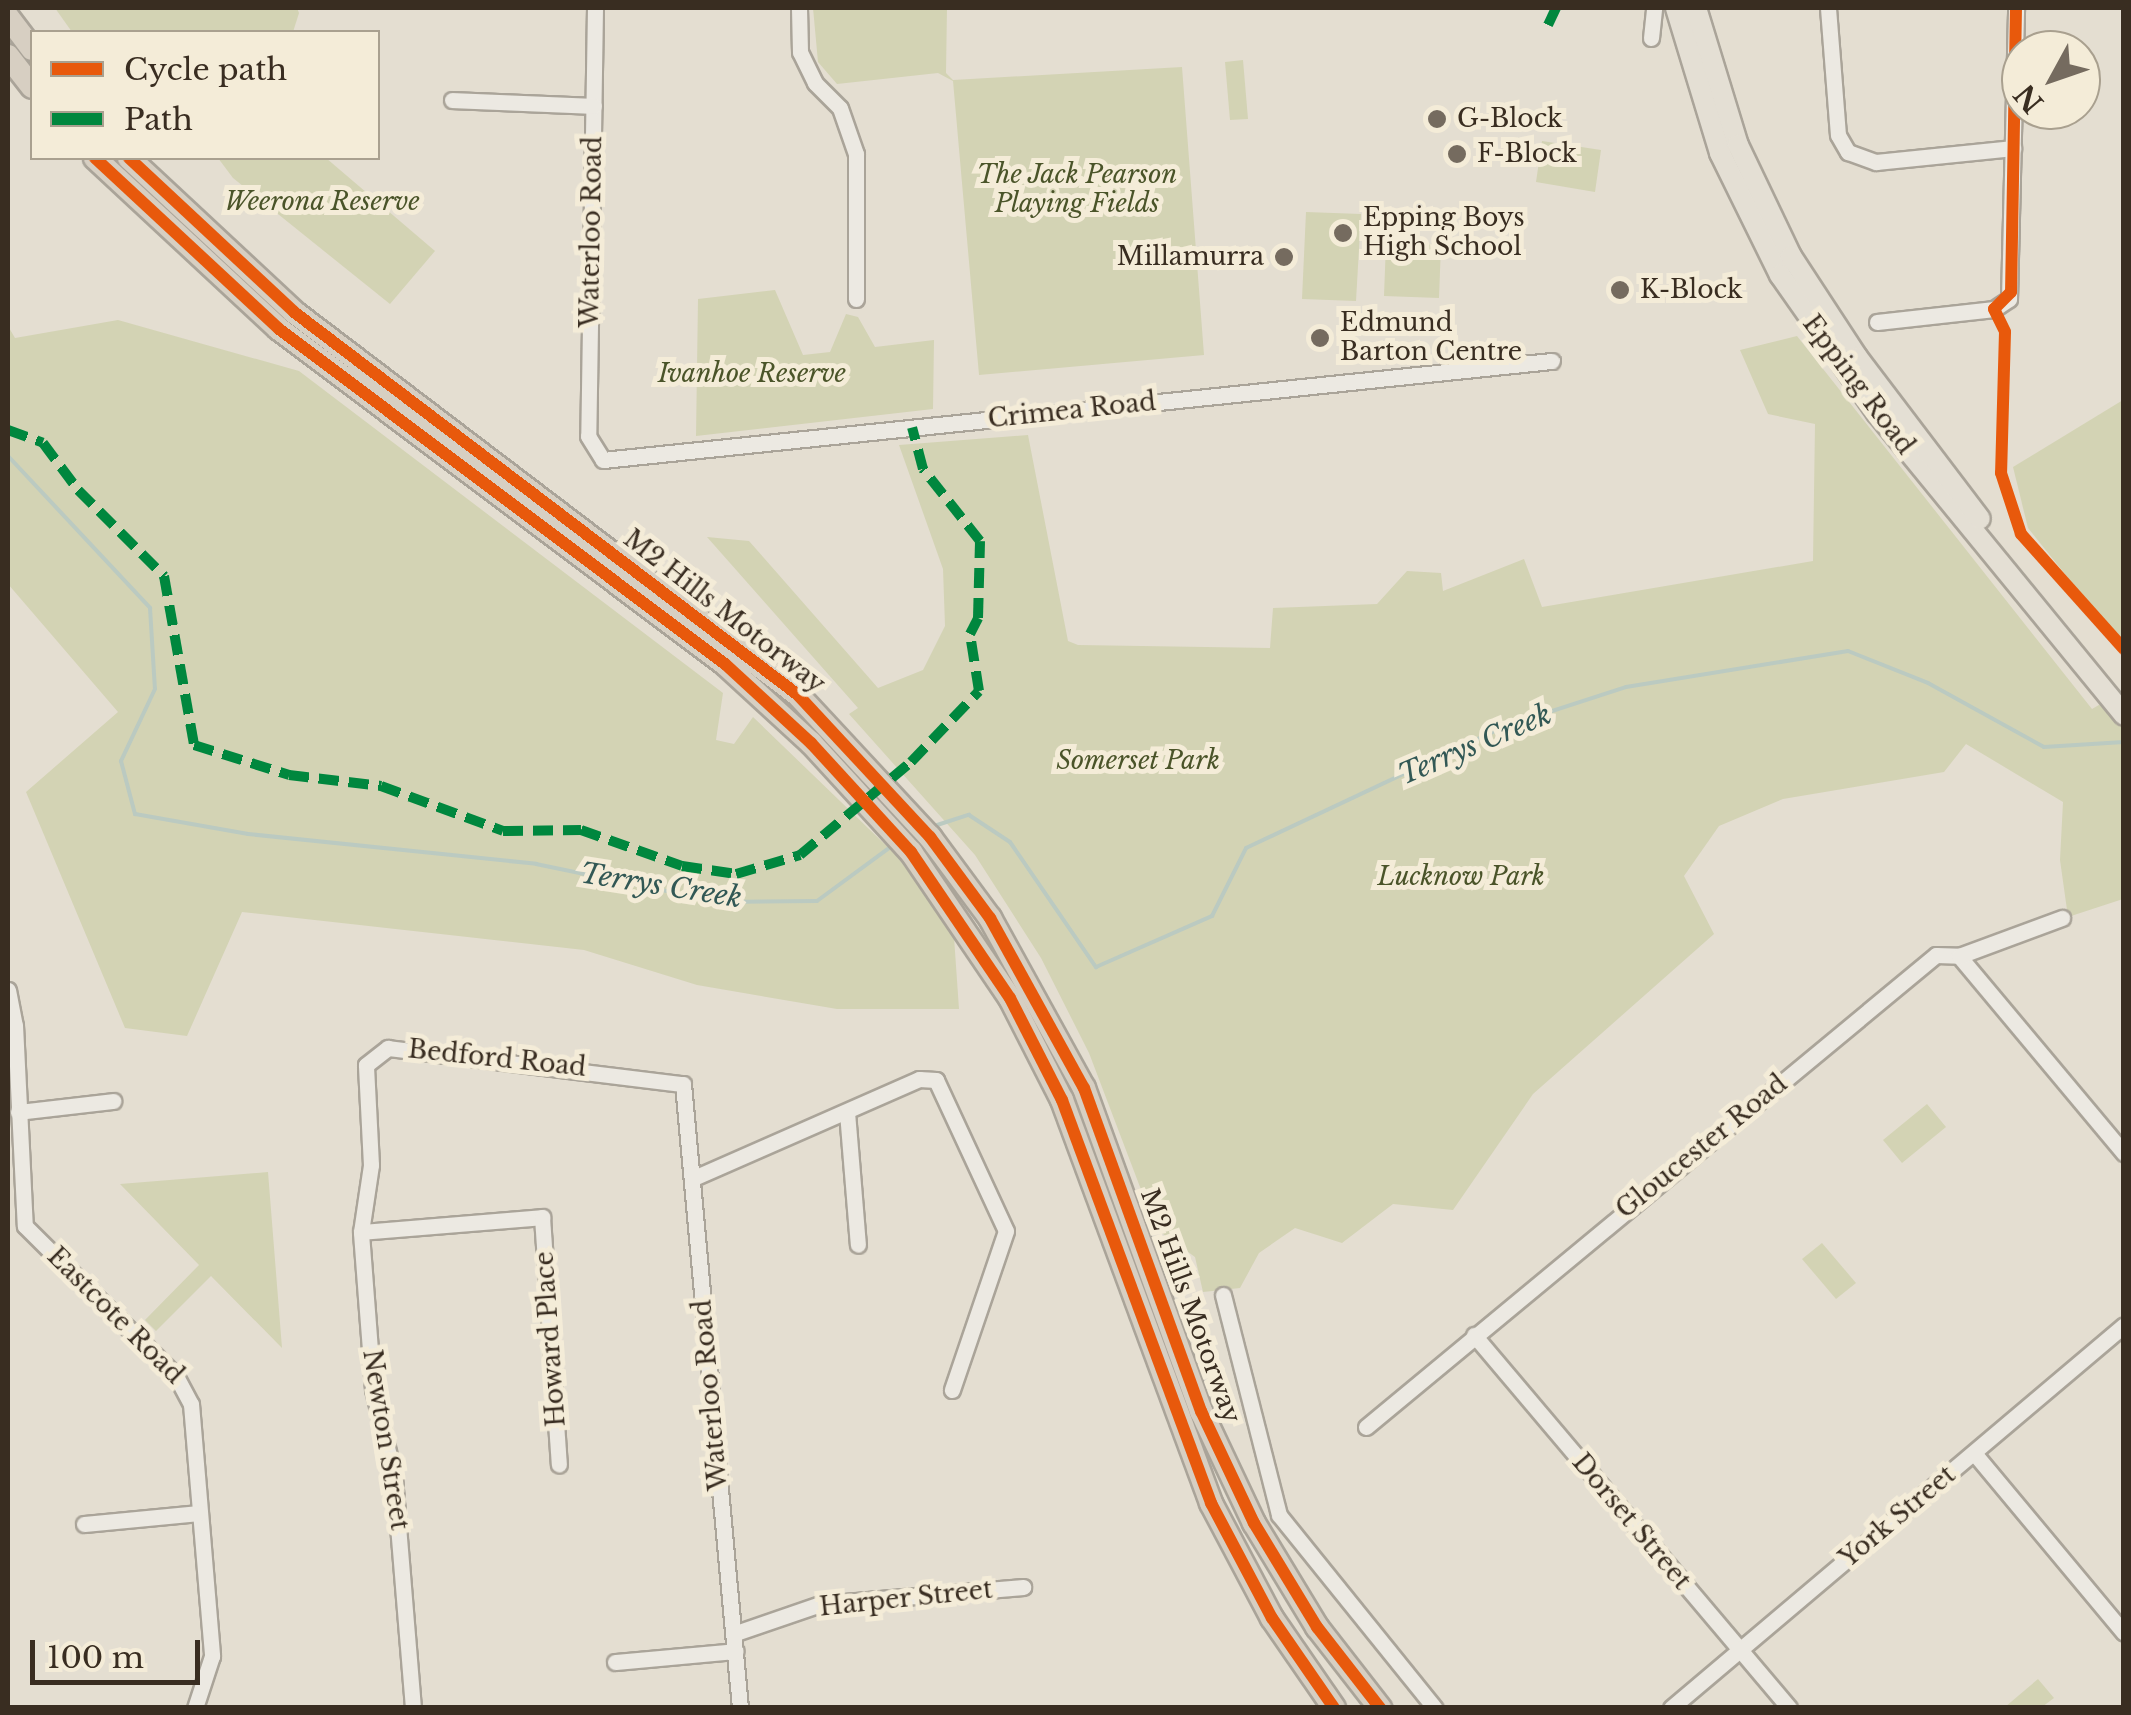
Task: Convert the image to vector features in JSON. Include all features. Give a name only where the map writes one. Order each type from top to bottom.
[{"type":"highway","points":[[8,17],[30,46]]},
{"type":"highway","points":[[8,56],[30,84]]},
{"type":"highway","name":"M2 Hills Motorway","points":[[96,160],[279,328],[710,653],[842,775],[911,852],[1010,998],[1087,1156],[1211,1504],[1272,1618],[1334,1708]]},
{"type":"highway","name":"M2 Hills Motorway","points":[[131,160],[294,312],[741,648],[860,757],[950,864],[1032,986],[1109,1147],[1226,1467],[1286,1579],[1380,1708]]},
{"type":"main road","name":"Epping Road","points":[[1676,8],[1720,153],[1780,275],[1846,372],[2116,693]]},
{"type":"main road","name":"Epping Road","points":[[1696,8],[1738,144],[1810,289],[1931,457],[2116,693],[2124,715]]},
{"type":"street","name":"Waterloo Road","points":[[595,454],[588,436],[596,8]]},
{"type":"street","points":[[799,8],[800,52],[815,83],[840,108],[856,154],[856,299]]},
{"type":"street","points":[[1650,38],[1654,8]]},
{"type":"street","points":[[1828,8],[1838,136],[1848,152],[1876,162],[2013,148]]},
{"type":"street","points":[[1877,322],[1994,309],[2009,299],[2016,8]]},
{"type":"street","points":[[452,100],[594,106]]},
{"type":"street","name":"Crimea Road","points":[[595,454],[612,462],[1552,361]]},
{"type":"street","name":"Gloucester Road","points":[[1366,1427],[1936,955],[1959,956],[2062,918]]},
{"type":"street","points":[[1959,956],[2124,1154]]},
{"type":"street","name":"Eastcote Road","points":[[8,990],[26,1226],[187,1389],[212,1656],[195,1708]]},
{"type":"street","name":"Bedford Road","points":[[360,1232],[371,1164],[363,1081],[376,1052],[388,1048],[683,1084]]},
{"type":"street","points":[[696,1177],[919,1079],[936,1080],[1006,1231],[952,1390]]},
{"type":"street","name":"Waterloo Road","points":[[683,1084],[696,1177],[740,1708]]},
{"type":"street","points":[[18,1112],[113,1101]]},
{"type":"street","points":[[847,1112],[858,1245]]},
{"type":"street","name":"Howard Place","points":[[360,1232],[542,1217],[560,1464]]},
{"type":"street","name":"Newton Street","points":[[360,1232],[373,1389],[394,1476],[413,1708]]},
{"type":"street","points":[[1223,1295],[1279,1516],[1435,1708]]},
{"type":"street","name":"York Street","points":[[1671,1708],[2124,1325]]},
{"type":"street","name":"Dorset Street","points":[[1474,1335],[1789,1708]]},
{"type":"street","points":[[1974,1453],[2124,1633]]},
{"type":"street","points":[[84,1524],[199,1513]]},
{"type":"street","name":"Harper Street","points":[[615,1662],[734,1642],[820,1604],[1023,1587]]},
{"type":"green space","points":[[55,8],[297,8],[299,13],[294,30],[71,30]]},
{"type":"green space","name":"The Jack Pearson Playing Fields","points":[[813,8],[947,8],[946,73],[953,80],[1182,67],[1204,355],[979,375],[953,81],[938,73],[837,84],[818,62]]},
{"type":"green space","points":[[1243,60],[1248,119],[1230,120],[1225,62]]},
{"type":"green space","points":[[1542,141],[1601,150],[1595,192],[1536,182]]},
{"type":"green space","name":"Weerona Reserve","points":[[220,160],[328,160],[435,251],[390,304],[233,178]]},
{"type":"green space","points":[[1306,212],[1361,214],[1356,301],[1302,299]]},
{"type":"green space","points":[[1386,243],[1441,245],[1439,298],[1384,296]]},
{"type":"green space","name":"Ivanhoe Reserve","points":[[775,290],[803,355],[830,352],[846,314],[858,317],[875,347],[934,340],[933,409],[696,436],[698,299]]},
{"type":"green space","points":[[118,320],[299,371],[723,693],[716,740],[734,744],[753,717],[898,857],[954,937],[959,1009],[837,1009],[697,985],[584,950],[242,912],[187,1036],[125,1028],[26,792],[118,712],[8,584],[8,326],[15,338]]},
{"type":"green space","name":"Lucknow Park","points":[[1797,336],[2092,709],[2123,691],[2123,899],[2068,917],[2060,860],[2063,802],[1966,744],[1944,772],[1783,799],[1719,826],[1684,876],[1714,934],[1533,1094],[1453,1210],[1393,1204],[1342,1243],[1295,1228],[1259,1253],[1240,1288],[1203,1292],[1195,1257],[1156,1229],[1089,1053],[1041,958],[975,855],[849,714],[858,708],[707,537],[749,541],[878,688],[923,670],[945,626],[943,569],[899,445],[1028,435],[1068,641],[1078,645],[1270,648],[1273,608],[1377,604],[1407,571],[1441,573],[1443,591],[1524,559],[1542,607],[1813,561],[1815,424],[1768,414],[1740,350]]},
{"type":"green space","points":[[2123,400],[2123,646],[2028,528],[2013,467]]},
{"type":"green space","points":[[1927,1104],[1946,1127],[1902,1163],[1883,1140]]},
{"type":"green space","points":[[268,1172],[282,1348],[211,1276],[156,1331],[145,1320],[199,1265],[120,1184]]},
{"type":"green space","points":[[1822,1243],[1856,1283],[1836,1299],[1802,1259]]},
{"type":"green space","points":[[2038,1679],[2054,1698],[2042,1707],[2005,1707]]},
{"type":"waterway","name":"Terrys Creek","points":[[8,456],[150,608],[155,689],[121,761],[135,814],[248,834],[536,864],[720,902],[817,901],[892,846]]},
{"type":"waterway","name":"Terrys Creek","points":[[931,827],[969,815],[1010,842],[1096,967],[1212,916],[1246,848],[1503,727],[1626,687],[1848,651],[1928,683],[2044,747],[2124,742]]},
{"type":"marked path","points":[[1548,25],[1556,8]]},
{"type":"marked path","points":[[8,430],[43,443],[78,490],[164,576],[194,745],[289,775],[381,786],[503,831],[581,830],[682,866],[736,874],[800,855],[911,762],[979,691],[970,634],[978,618],[980,541],[923,469],[912,427]]},
{"type":"cycle path","points":[[2016,8],[2011,292],[1994,309],[2005,332],[2001,473],[2021,534],[2124,649]]},
{"type":"cycle path","points":[[97,160],[279,329],[725,664],[811,743],[911,852],[1010,998],[1062,1100],[1211,1503],[1272,1618],[1334,1708]]},
{"type":"cycle path","points":[[131,160],[294,312],[798,695],[930,837],[990,918],[1084,1088],[1201,1411],[1254,1523],[1317,1627],[1380,1708]]},
{"type":"place","name":"G-Block","points":[[1437,119]]},
{"type":"place","name":"F-Block","points":[[1457,154]]},
{"type":"place","name":"Epping Boys High School","points":[[1343,233]]},
{"type":"place","name":"Millamurra","points":[[1284,257]]},
{"type":"place","name":"K-Block","points":[[1620,290]]},
{"type":"place","name":"Edmund Barton Centre","points":[[1320,338]]},
{"type":"park label","name":"Somerset Park","points":[[1138,761]]}]
